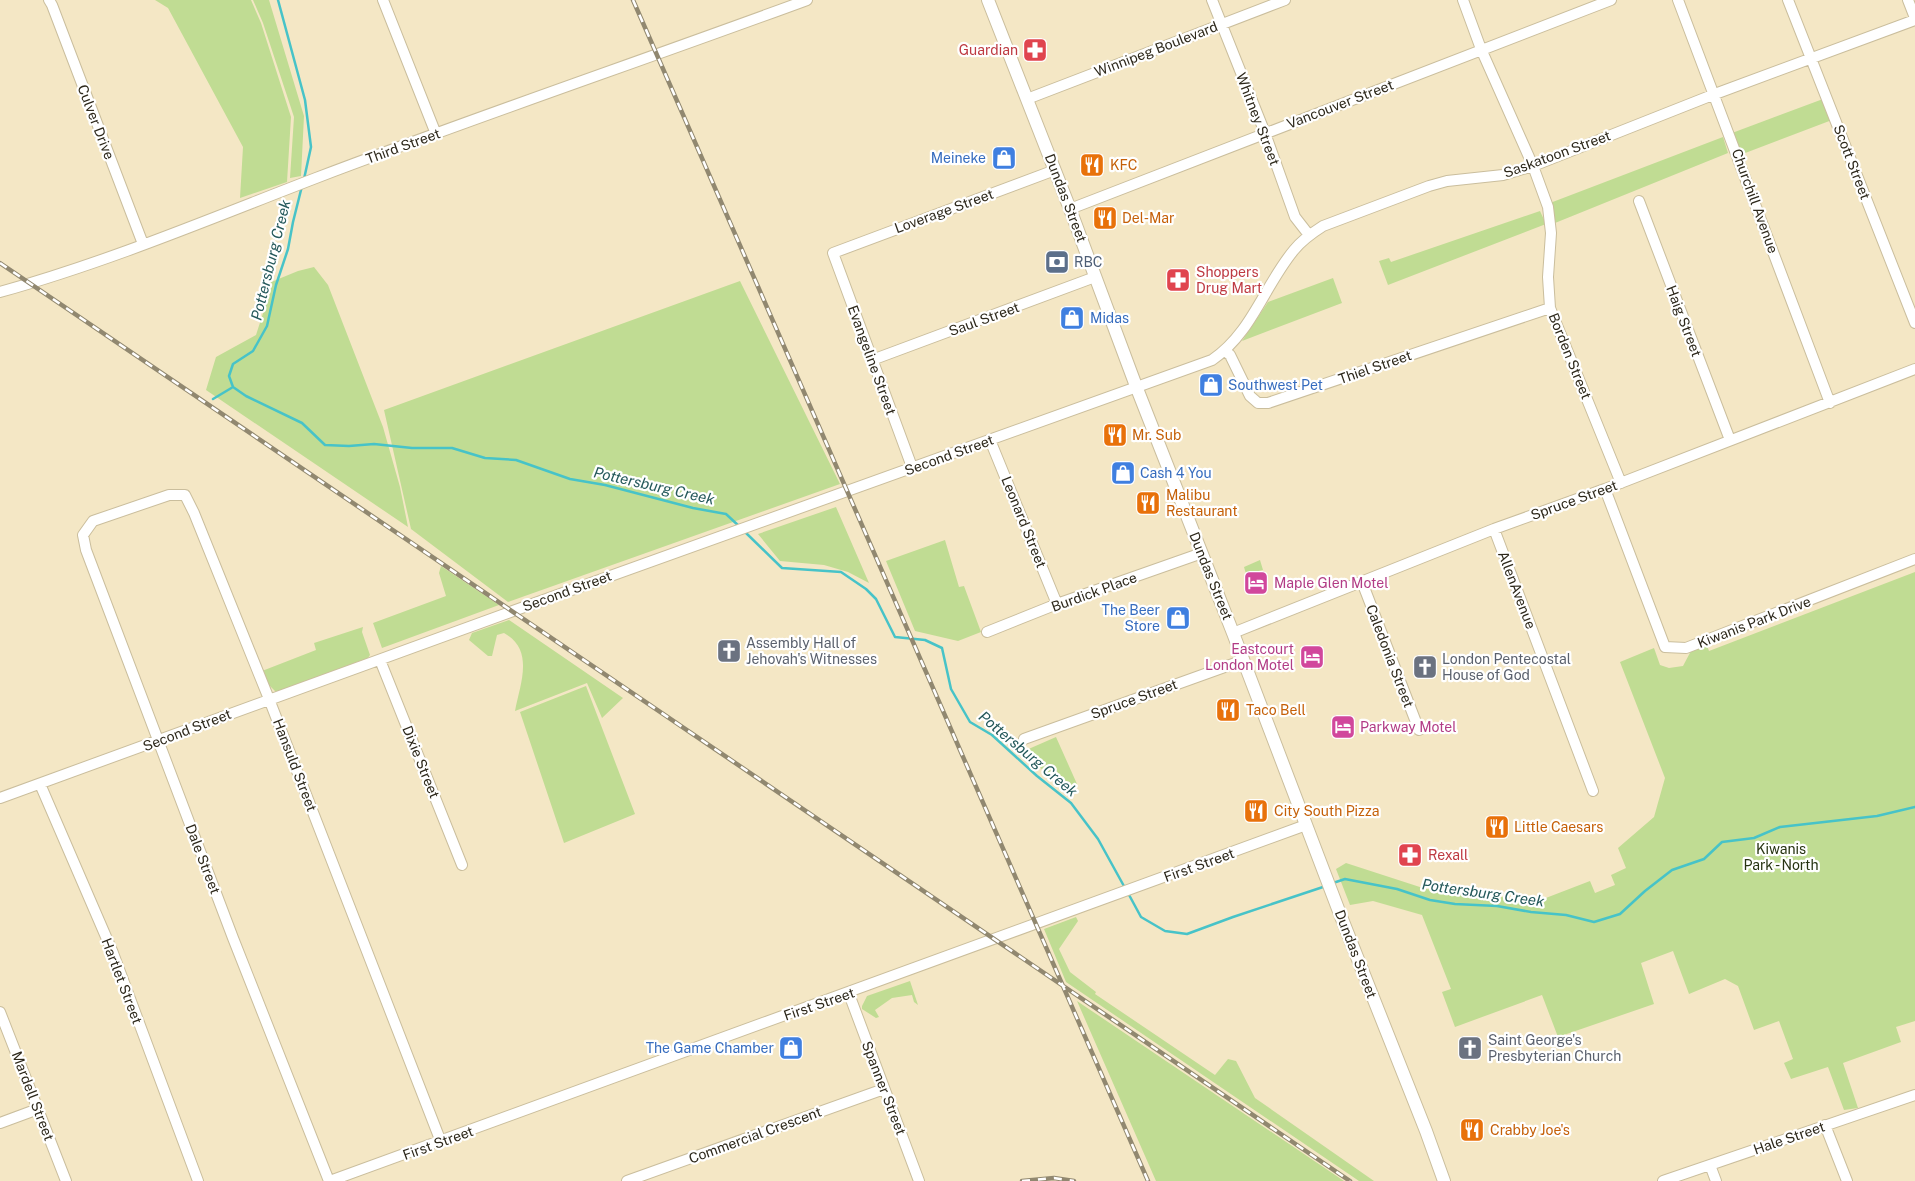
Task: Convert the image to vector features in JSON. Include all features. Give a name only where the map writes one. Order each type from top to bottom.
[{"type":"main road","name":"Dundas Street","points":[[988,0],[1444,1181]]},
{"type":"street","name":"Culver Drive","points":[[49,0],[143,244]]},
{"type":"street","points":[[383,0],[436,134]]},
{"type":"street","name":"Third Street","points":[[0,292],[31,284],[143,244],[436,134],[807,0]]},
{"type":"street","name":"Whitney Street","points":[[1212,0],[1296,217],[1309,235]]},
{"type":"street","name":"Winnipeg Boulevard","points":[[1027,99],[1285,0]]},
{"type":"street","name":"Borden Street","points":[[1463,0],[1481,49],[1533,166],[1548,207],[1551,233],[1548,277],[1550,308],[1621,483]]},
{"type":"street","name":"Vancouver Street","points":[[1070,209],[1611,0]]},
{"type":"street","name":"Churchill Avenue","points":[[1678,0],[1830,403]]},
{"type":"street","name":"Scott Street","points":[[1788,0],[1915,323]]},
{"type":"street","points":[[1908,0],[1915,19]]},
{"type":"street","name":"Saskatoon Street","points":[[1136,386],[1212,360],[1225,351],[1242,331],[1293,251],[1309,235],[1323,226],[1429,186],[1447,181],[1503,175],[1533,166],[1715,94],[1915,19]]},
{"type":"street","name":"Loverage Street","points":[[833,253],[1055,170]]},
{"type":"street","name":"Haig Street","points":[[1639,201],[1730,440]]},
{"type":"street","name":"Evangeline Street","points":[[833,253],[912,467]]},
{"type":"street","name":"Saul Street","points":[[872,360],[1095,277]]},
{"type":"street","name":"Thiel Street","points":[[1225,351],[1230,355],[1250,396],[1258,403],[1268,403],[1550,308]]},
{"type":"street","name":"Spruce Street","points":[[1234,633],[1494,529],[1621,483],[1915,369]]},
{"type":"street","name":"Second Street","points":[[0,798],[1136,386]]},
{"type":"street","name":"Leonard Street","points":[[990,440],[1057,604]]},
{"type":"street","name":"Kiwanis Park Drive","points":[[1605,489],[1665,647],[1686,648],[1915,559]]},
{"type":"street","name":"Hansuld Street","points":[[83,535],[93,521],[169,495],[185,495],[269,699],[442,1142]]},
{"type":"street","name":"AllenAvenue","points":[[1494,529],[1593,791]]},
{"type":"street","name":"Dale Street","points":[[83,535],[86,550],[229,929],[329,1181]]},
{"type":"street","name":"Burdick Place","points":[[987,632],[1057,604],[1202,554]]},
{"type":"street","name":"Caledonia Street","points":[[1362,582],[1419,730]]},
{"type":"street","name":"Dixie Street","points":[[380,660],[462,865]]},
{"type":"street","name":"Spruce Street","points":[[1024,739],[1244,660]]},
{"type":"street","name":"Hartlet Street","points":[[40,784],[113,953],[198,1181]]},
{"type":"street","name":"First Street","points":[[329,1181],[442,1142],[849,994],[1011,932],[1115,896],[1306,825]]},
{"type":"street","name":"Spanner Street","points":[[849,994],[919,1181]]},
{"type":"street","name":"Mardell Street","points":[[0,1012],[66,1181]]},
{"type":"street","name":"Commercial Crescent","points":[[627,1181],[884,1089]]},
{"type":"street","name":"Hale Street","points":[[1663,1181],[1915,1095]]},
{"type":"street","points":[[0,1123],[38,1108]]},
{"type":"street","points":[[1825,1126],[1847,1181]]},
{"type":"street","points":[[1710,1165],[1716,1181]]},
{"type":"green space","points":[[155,0],[251,0],[261,23],[291,117],[287,182],[240,198],[243,147],[168,8]]},
{"type":"green space","points":[[253,0],[269,0],[304,116],[301,176],[290,178],[294,117],[263,23]]},
{"type":"green space","points":[[1823,99],[1832,120],[1740,155],[1732,133]]},
{"type":"green space","points":[[1723,137],[1728,153],[1555,223],[1550,203]]},
{"type":"green space","points":[[1540,211],[1546,224],[1388,285],[1379,261],[1389,258],[1391,262]]},
{"type":"green space","points":[[314,267],[328,285],[383,427],[400,487],[408,527],[206,390],[216,357],[256,335],[265,307],[259,287],[298,271]]},
{"type":"green space","points":[[1333,278],[1342,303],[1242,341],[1268,302]]},
{"type":"green space","points":[[740,281],[840,484],[508,602],[411,529],[384,410]]},
{"type":"green space","points":[[836,507],[869,583],[848,572],[824,565],[780,561],[758,534]]},
{"type":"green space","points":[[945,540],[959,587],[964,586],[981,632],[958,641],[915,631],[886,561]]},
{"type":"green space","points":[[1260,560],[1263,570],[1246,574],[1244,567]]},
{"type":"green space","points":[[441,566],[499,605],[382,648],[373,623],[446,596],[439,573]]},
{"type":"green space","name":"Kiwanis Park - North","points":[[1915,572],[1915,1021],[1896,1027],[1901,1042],[1843,1063],[1858,1108],[1844,1110],[1828,1067],[1791,1079],[1784,1063],[1793,1059],[1779,1021],[1754,1030],[1738,986],[1725,979],[1689,994],[1673,951],[1641,963],[1654,1004],[1558,1037],[1542,995],[1455,1027],[1442,992],[1451,989],[1422,915],[1373,901],[1350,905],[1336,869],[1346,863],[1426,889],[1538,901],[1590,881],[1595,893],[1615,885],[1611,875],[1626,868],[1618,848],[1654,817],[1665,778],[1620,662],[1654,648],[1660,665],[1669,668],[1683,666],[1692,649],[1706,643],[1709,651]]},
{"type":"green space","points":[[509,620],[623,698],[602,718],[587,683],[515,711],[523,668],[520,649],[514,640],[504,633],[497,635],[492,656],[488,656],[469,640],[472,633]]},
{"type":"green space","points":[[363,627],[362,632],[370,655],[368,658],[276,692],[266,682],[262,671],[316,650],[314,643]]},
{"type":"green space","points":[[586,686],[635,814],[564,843],[520,712]]},
{"type":"green space","points":[[1056,737],[1077,784],[1070,798],[1024,751]]},
{"type":"green space","points":[[1076,917],[1078,921],[1059,949],[1070,972],[1096,992],[1095,994],[1215,1075],[1228,1059],[1236,1061],[1255,1098],[1374,1181],[1359,1181],[1066,982],[1044,929]]},
{"type":"green space","points":[[910,981],[918,1005],[914,1002],[912,995],[892,998],[875,1010],[879,1017],[876,1018],[862,1009],[867,996]]},
{"type":"green space","points":[[1077,1001],[1344,1181],[1156,1181]]},
{"type":"waterway","name":"Pottersburg Creek","points":[[278,0],[305,100],[311,147],[304,179]]},
{"type":"waterway","name":"Pottersburg Creek","points":[[302,186],[288,249],[276,285],[267,326],[253,351],[233,364],[229,376],[233,387],[246,396],[302,423],[325,445],[374,444],[412,448],[452,448],[485,458],[516,460],[570,479],[605,485],[693,508],[726,514],[740,527]]},
{"type":"waterway","points":[[213,399],[233,387]]},
{"type":"waterway","name":"Pottersburg Creek","points":[[744,531],[782,568],[841,572],[866,589],[876,599],[895,637],[925,640],[942,648],[951,689],[970,722],[992,735],[1037,776],[1071,803],[1098,839],[1125,888]]},
{"type":"waterway","name":"Pottersburg Creek","points":[[1333,883],[1345,879],[1397,889],[1430,900],[1566,915],[1594,922],[1620,914],[1672,870],[1704,859],[1722,842],[1754,838],[1780,827],[1877,816],[1915,807]]},
{"type":"waterway","name":"Pottersburg Creek","points":[[1128,893],[1141,917],[1165,931],[1187,934],[1326,886]]},
{"type":"railway","points":[[633,0],[1148,1181]]},
{"type":"railway","points":[[0,263],[1350,1181]]},
{"type":"railway","points":[[1022,1181],[1054,1178],[1074,1181]]},
{"type":"place","name":"Guardian","points":[[1035,50]]},
{"type":"place","name":"Meineke","points":[[1004,158]]},
{"type":"place","name":"KFC","points":[[1092,165]]},
{"type":"place","name":"Del-Mar","points":[[1105,218]]},
{"type":"place","name":"RBC","points":[[1057,262]]},
{"type":"place","name":"Shoppers Drug Mart","points":[[1178,280]]},
{"type":"place","name":"Midas","points":[[1072,318]]},
{"type":"place","name":"Southwest Pet","points":[[1211,385]]},
{"type":"place","name":"Mr. Sub","points":[[1115,435]]},
{"type":"place","name":"Cash 4 You","points":[[1123,473]]},
{"type":"place","name":"Malibu Restaurant","points":[[1148,503]]},
{"type":"place","name":"Maple Glen Motel","points":[[1256,583]]},
{"type":"place","name":"The Beer Store","points":[[1178,618]]},
{"type":"place","name":"Assembly Hall of Jehovah's Witnesses","points":[[729,651]]},
{"type":"place","name":"Eastcourt London Motel","points":[[1312,657]]},
{"type":"place","name":"London Pentecostal House of God","points":[[1425,667]]},
{"type":"place","name":"Taco Bell","points":[[1228,710]]},
{"type":"place","name":"Parkway Motel","points":[[1343,727]]},
{"type":"place","name":"City South Pizza","points":[[1256,811]]},
{"type":"place","name":"Little Caesars","points":[[1497,827]]},
{"type":"place","name":"Rexall","points":[[1410,855]]},
{"type":"place","name":"The Game Chamber","points":[[791,1048]]},
{"type":"place","name":"Saint George's Presbyterian Church","points":[[1470,1048]]},
{"type":"place","name":"Crabby Joe's","points":[[1472,1130]]}]
